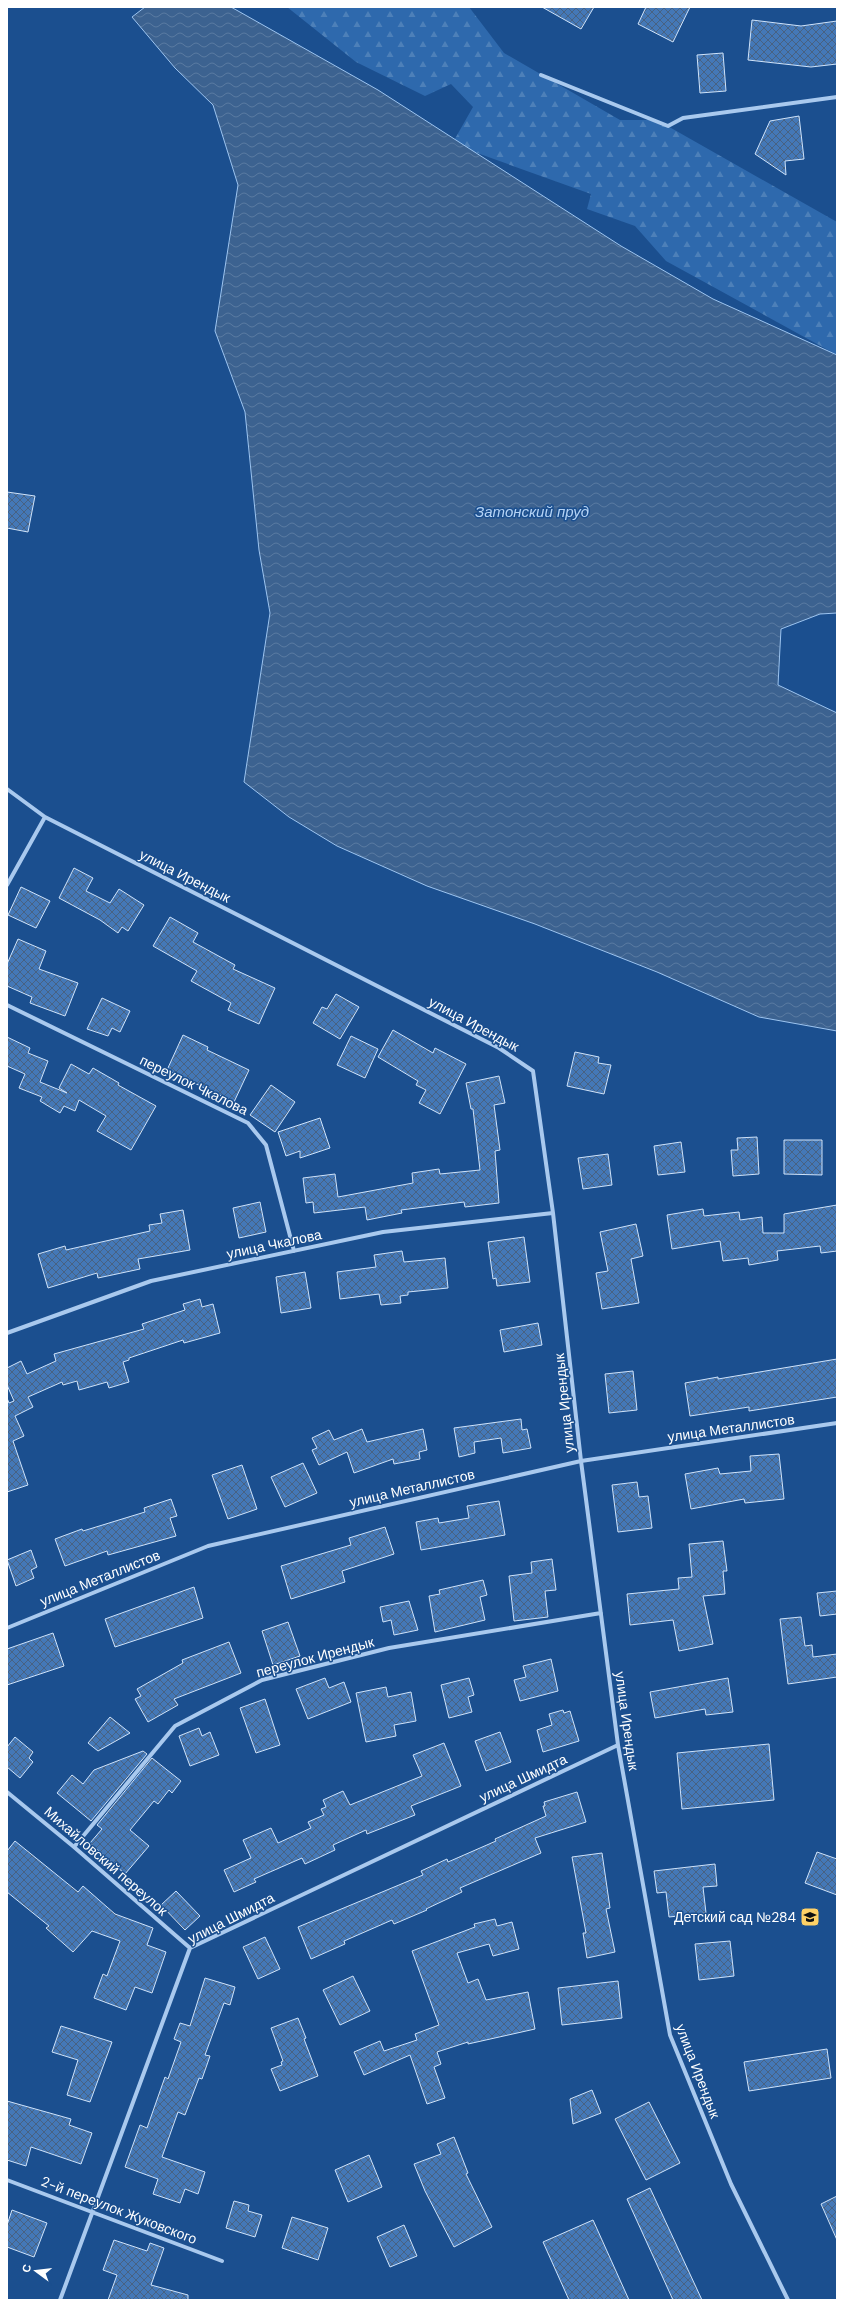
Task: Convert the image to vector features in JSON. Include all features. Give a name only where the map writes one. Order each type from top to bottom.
[{"type":"street","points":[[541,75],[668,126],[683,118],[837,97]]},
{"type":"street","name":"улица Ирендык","points":[[7,789],[45,817],[499,1048],[533,1071],[554,1213],[581,1461],[618,1745],[670,2035],[731,2184],[788,2300]]},
{"type":"street","points":[[7,885],[45,817]]},
{"type":"street","name":"переулок Чкалова","points":[[7,1005],[248,1123],[266,1145],[294,1251]]},
{"type":"street","name":"улица Чкалова","points":[[7,1333],[151,1281],[383,1232],[554,1213]]},
{"type":"street","name":"улица Металлистов","points":[[7,1628],[208,1546],[581,1461],[837,1423]]},
{"type":"street","name":"переулок Ирендык","points":[[74,1847],[175,1726],[262,1680],[389,1648],[601,1613]]},
{"type":"street","name":"улица Шмидта","points":[[60,2300],[190,1948],[618,1745]]},
{"type":"street","name":"Михайловский переулок","points":[[7,1792],[74,1847],[190,1948]]},
{"type":"street","name":"2-й переулок Жуковского","points":[[7,2180],[222,2262]]},
{"type":"green space","points":[[287,7],[469,7],[504,53],[620,120],[657,120],[837,222],[837,355],[666,261],[635,226],[587,209],[591,194],[452,144],[473,107],[451,84],[425,96],[356,62]]},
{"type":"water","name":"Затонский пруд","points":[[145,7],[231,7],[378,90],[621,246],[713,299],[837,355],[837,613],[820,614],[781,629],[778,685],[837,713],[837,1031],[759,1017],[657,972],[535,924],[427,886],[337,846],[289,817],[244,782],[270,613],[259,550],[245,412],[215,331],[238,185],[213,105],[175,68],[132,17]]},
{"type":"building","points":[[542,7],[594,7],[581,29]]},
{"type":"building","points":[[646,7],[690,7],[673,42],[638,24]]},
{"type":"building","points":[[752,20],[801,26],[837,21],[837,64],[811,67],[748,60]]},
{"type":"building","points":[[723,53],[726,91],[700,93],[697,55]]},
{"type":"building","points":[[799,116],[804,159],[785,161],[786,175],[755,154],[770,121]]},
{"type":"building","points":[[7,492],[35,496],[28,532],[7,528]]},
{"type":"building","points":[[74,868],[93,878],[86,891],[110,903],[119,889],[144,905],[128,931],[122,927],[118,933],[100,920],[59,898]]},
{"type":"building","points":[[21,887],[50,901],[36,928],[8,915]]},
{"type":"building","points":[[170,917],[198,933],[193,942],[235,965],[233,969],[275,988],[259,1024],[228,1010],[231,1003],[191,981],[197,971],[153,946]]},
{"type":"building","points":[[18,939],[46,951],[39,969],[78,983],[65,1016],[30,1003],[32,997],[7,986],[7,964]]},
{"type":"building","points":[[336,994],[359,1007],[340,1039],[313,1023],[322,1007],[327,1009]]},
{"type":"building","points":[[102,998],[130,1011],[120,1032],[112,1028],[108,1036],[87,1029]]},
{"type":"building","points":[[393,1030],[433,1053],[435,1048],[466,1064],[440,1114],[419,1103],[426,1090],[416,1085],[418,1081],[378,1057]]},
{"type":"building","points":[[183,1035],[208,1047],[207,1050],[249,1070],[234,1102],[167,1070]]},
{"type":"building","points":[[351,1036],[378,1049],[365,1078],[337,1065]]},
{"type":"building","points":[[7,1037],[30,1048],[28,1053],[48,1061],[40,1082],[67,1093],[59,1088],[71,1064],[89,1074],[93,1068],[119,1083],[118,1085],[156,1106],[131,1150],[97,1131],[106,1116],[79,1100],[75,1111],[64,1106],[60,1113],[40,1101],[42,1097],[19,1088],[25,1074],[7,1066]]},
{"type":"building","points":[[575,1052],[599,1057],[598,1063],[611,1065],[604,1094],[567,1086]]},
{"type":"building","points":[[499,1076],[505,1103],[494,1105],[500,1150],[495,1151],[499,1203],[465,1207],[464,1202],[401,1210],[402,1213],[367,1220],[365,1207],[314,1213],[313,1202],[306,1203],[303,1178],[335,1174],[338,1197],[413,1183],[412,1173],[439,1169],[440,1174],[480,1170],[473,1109],[471,1109],[466,1083]]},
{"type":"building","points":[[271,1085],[295,1102],[275,1132],[250,1115]]},
{"type":"building","points":[[320,1118],[330,1148],[300,1158],[300,1151],[286,1156],[278,1132]]},
{"type":"building","points":[[757,1137],[759,1174],[733,1176],[731,1150],[738,1150],[737,1138]]},
{"type":"building","points":[[784,1140],[822,1140],[822,1175],[784,1174]]},
{"type":"building","points":[[681,1142],[685,1172],[658,1175],[654,1146]]},
{"type":"building","points":[[608,1154],[612,1185],[583,1189],[578,1158]]},
{"type":"building","points":[[260,1202],[266,1232],[239,1238],[233,1208]]},
{"type":"building","points":[[837,1205],[837,1251],[821,1253],[820,1246],[777,1251],[778,1260],[749,1265],[748,1258],[723,1261],[720,1241],[672,1249],[667,1215],[703,1209],[704,1216],[739,1212],[740,1220],[762,1217],[763,1233],[784,1233],[784,1214]]},
{"type":"building","points":[[183,1210],[190,1250],[138,1259],[140,1269],[98,1278],[97,1273],[48,1288],[38,1254],[65,1246],[66,1250],[150,1231],[149,1225],[162,1223],[160,1214]]},
{"type":"building","points":[[636,1224],[643,1256],[631,1259],[639,1303],[602,1309],[596,1273],[608,1271],[600,1232]]},
{"type":"building","points":[[524,1237],[530,1282],[497,1286],[496,1278],[493,1279],[488,1242]]},
{"type":"building","points":[[402,1251],[404,1262],[445,1258],[448,1288],[408,1292],[408,1295],[400,1296],[401,1303],[381,1305],[379,1294],[340,1299],[337,1272],[376,1267],[374,1255]]},
{"type":"building","points":[[305,1272],[311,1308],[281,1313],[276,1277]]},
{"type":"building","points":[[200,1299],[202,1307],[213,1304],[220,1333],[184,1343],[183,1340],[129,1358],[129,1360],[123,1362],[129,1382],[109,1388],[107,1382],[79,1390],[77,1381],[63,1385],[62,1382],[28,1397],[33,1407],[15,1416],[24,1436],[13,1441],[28,1485],[7,1492],[7,1398],[9,1403],[14,1401],[7,1385],[7,1368],[21,1361],[27,1374],[56,1361],[54,1354],[144,1329],[142,1324],[185,1310],[183,1304]]},
{"type":"building","points":[[538,1323],[542,1345],[504,1352],[500,1330]]},
{"type":"building","points":[[837,1359],[837,1397],[749,1411],[749,1407],[690,1416],[685,1383]]},
{"type":"building","points":[[633,1371],[637,1410],[609,1413],[605,1374]]},
{"type":"building","points":[[521,1419],[522,1430],[527,1429],[531,1448],[503,1453],[501,1438],[474,1442],[475,1453],[459,1457],[454,1428]]},
{"type":"building","points":[[362,1429],[367,1442],[423,1429],[427,1450],[419,1452],[420,1459],[394,1464],[393,1459],[354,1473],[347,1452],[319,1465],[312,1450],[317,1448],[312,1438],[329,1430],[334,1440]]},
{"type":"building","points":[[779,1454],[784,1499],[745,1503],[744,1499],[691,1509],[685,1474],[718,1468],[720,1474],[751,1471],[750,1456]]},
{"type":"building","points":[[303,1463],[317,1493],[285,1507],[271,1477]]},
{"type":"building","points":[[242,1465],[257,1509],[228,1519],[212,1475]]},
{"type":"building","points":[[637,1482],[639,1497],[648,1496],[652,1528],[618,1532],[612,1485]]},
{"type":"building","points":[[171,1499],[177,1516],[170,1518],[176,1536],[108,1555],[107,1551],[65,1566],[55,1539],[82,1529],[83,1531],[145,1512],[144,1508]]},
{"type":"building","points":[[499,1501],[505,1535],[421,1550],[416,1522],[438,1518],[439,1523],[469,1518],[467,1506]]},
{"type":"building","points":[[385,1527],[394,1554],[342,1571],[345,1582],[291,1599],[281,1566],[351,1545],[349,1538]]},
{"type":"building","points":[[723,1541],[727,1571],[723,1571],[725,1594],[703,1596],[713,1644],[679,1651],[673,1620],[630,1625],[627,1594],[679,1589],[678,1578],[692,1577],[689,1544]]},
{"type":"building","points":[[31,1550],[37,1567],[31,1570],[34,1578],[16,1586],[7,1560]]},
{"type":"building","points":[[552,1559],[556,1590],[545,1591],[548,1617],[514,1621],[509,1576],[532,1573],[531,1562]]},
{"type":"building","points":[[483,1580],[487,1595],[480,1597],[485,1620],[435,1632],[429,1596],[440,1594],[439,1590]]},
{"type":"building","points":[[194,1587],[203,1618],[115,1647],[105,1619]]},
{"type":"building","points":[[837,1591],[837,1614],[820,1616],[817,1593]]},
{"type":"building","points":[[409,1601],[418,1630],[394,1635],[391,1620],[383,1622],[380,1607]]},
{"type":"building","points":[[801,1617],[805,1646],[812,1645],[813,1657],[837,1654],[837,1677],[788,1684],[780,1619]]},
{"type":"building","points":[[288,1622],[300,1656],[273,1665],[262,1631]]},
{"type":"building","points":[[53,1633],[64,1666],[7,1685],[7,1649]]},
{"type":"building","points":[[229,1642],[241,1673],[174,1699],[178,1705],[148,1722],[135,1699],[141,1696],[137,1689],[183,1663],[182,1660]]},
{"type":"building","points":[[551,1659],[558,1691],[520,1701],[514,1680],[526,1677],[523,1666]]},
{"type":"building","points":[[325,1678],[329,1688],[344,1682],[351,1702],[308,1719],[296,1689]]},
{"type":"building","points":[[469,1678],[474,1695],[468,1697],[472,1712],[449,1718],[441,1685]]},
{"type":"building","points":[[728,1678],[733,1712],[706,1715],[705,1709],[655,1718],[650,1692]]},
{"type":"building","points":[[386,1687],[388,1697],[411,1692],[416,1721],[394,1725],[396,1736],[366,1742],[356,1693]]},
{"type":"building","points":[[265,1699],[280,1745],[256,1753],[240,1708]]},
{"type":"building","points":[[563,1710],[564,1713],[570,1711],[579,1741],[543,1752],[537,1730],[552,1725],[549,1714]]},
{"type":"building","points":[[110,1717],[130,1733],[98,1751],[88,1743]]},
{"type":"building","points":[[199,1728],[202,1736],[210,1732],[219,1755],[190,1766],[179,1736]]},
{"type":"building","points":[[500,1732],[511,1762],[486,1771],[475,1741]]},
{"type":"building","points":[[15,1737],[33,1752],[29,1758],[33,1762],[20,1778],[7,1767],[7,1747]]},
{"type":"building","points":[[444,1743],[461,1786],[411,1806],[415,1815],[367,1834],[366,1830],[333,1845],[335,1850],[305,1864],[302,1858],[254,1879],[256,1882],[234,1892],[224,1870],[251,1858],[243,1840],[271,1828],[278,1843],[311,1828],[308,1822],[324,1815],[321,1809],[326,1807],[323,1800],[343,1791],[350,1805],[422,1776],[413,1755]]},
{"type":"building","points":[[769,1744],[774,1800],[682,1809],[677,1753]]},
{"type":"building","points":[[143,1751],[147,1754],[91,1821],[57,1793],[72,1775],[83,1784],[94,1770]]},
{"type":"building","points":[[152,1758],[181,1781],[172,1793],[169,1790],[158,1804],[154,1801],[130,1830],[149,1846],[125,1874],[90,1843],[102,1829],[97,1825]]},
{"type":"building","points":[[577,1792],[586,1822],[535,1838],[541,1853],[460,1888],[462,1892],[426,1909],[427,1910],[394,1924],[392,1920],[344,1941],[345,1944],[311,1959],[298,1927],[423,1875],[421,1871],[447,1859],[448,1862],[496,1841],[495,1839],[546,1816],[543,1806],[545,1806],[544,1802]]},
{"type":"building","points":[[15,1841],[78,1892],[83,1886],[115,1914],[153,1928],[147,1945],[166,1952],[152,1993],[135,1987],[126,2010],[94,1998],[103,1974],[107,1976],[120,1941],[92,1931],[73,1952],[46,1928],[49,1926],[7,1892],[7,1851]]},
{"type":"building","points":[[817,1852],[837,1859],[837,1895],[805,1883]]},
{"type":"building","points":[[602,1853],[610,1908],[606,1909],[615,1952],[587,1958],[583,1933],[586,1933],[572,1857]]},
{"type":"building","points":[[715,1864],[717,1886],[703,1887],[706,1913],[669,1917],[666,1892],[657,1893],[654,1871]]},
{"type":"building","points":[[176,1891],[200,1916],[185,1930],[161,1905]]},
{"type":"building","points":[[495,1919],[497,1926],[512,1922],[519,1949],[493,1956],[489,1944],[457,1953],[468,1983],[478,1979],[486,2000],[528,1992],[535,2029],[468,2044],[468,2042],[437,2052],[441,2064],[434,2067],[445,2098],[427,2104],[410,2055],[364,2075],[354,2052],[380,2041],[384,2051],[417,2040],[415,2034],[439,2025],[412,1951],[475,1927],[474,1924]]},
{"type":"building","points":[[265,1937],[280,1969],[258,1979],[243,1947]]},
{"type":"building","points":[[730,1941],[734,1976],[699,1980],[695,1944]]},
{"type":"building","points":[[353,1976],[370,2011],[340,2025],[323,1990]]},
{"type":"building","points":[[205,1978],[235,1987],[230,2005],[224,2003],[205,2055],[210,2056],[202,2079],[199,2078],[185,2115],[178,2112],[162,2157],[205,2172],[198,2194],[185,2189],[180,2203],[153,2194],[158,2179],[125,2167],[140,2125],[147,2128],[165,2077],[168,2079],[181,2042],[174,2039],[180,2023],[190,2026]]},
{"type":"building","points":[[618,1981],[622,2018],[562,2025],[558,1988]]},
{"type":"building","points":[[298,2018],[318,2076],[280,2091],[271,2069],[282,2065],[281,2062],[283,2061],[271,2028]]},
{"type":"building","points":[[61,2026],[112,2042],[90,2102],[67,2095],[78,2060],[52,2052]]},
{"type":"building","points":[[827,2049],[831,2078],[749,2091],[744,2062]]},
{"type":"building","points":[[592,2090],[601,2113],[573,2124],[570,2099]]},
{"type":"building","points":[[7,2101],[71,2119],[69,2125],[92,2133],[81,2164],[31,2147],[26,2166],[7,2160]]},
{"type":"building","points":[[649,2102],[680,2163],[646,2180],[615,2119]]},
{"type":"building","points":[[454,2137],[468,2173],[466,2174],[492,2227],[454,2247],[425,2191],[414,2164],[441,2154],[437,2144]]},
{"type":"building","points":[[369,2155],[382,2187],[348,2202],[335,2170]]},
{"type":"building","points":[[650,2188],[702,2300],[673,2300],[627,2199]]},
{"type":"building","points":[[837,2196],[837,2240],[821,2204]]},
{"type":"building","points":[[234,2201],[249,2205],[248,2211],[262,2215],[255,2237],[226,2228]]},
{"type":"building","points":[[12,2210],[47,2223],[34,2257],[7,2247],[7,2225]]},
{"type":"building","points":[[292,2217],[328,2228],[318,2260],[282,2248]]},
{"type":"building","points":[[593,2220],[629,2300],[569,2300],[543,2242]]},
{"type":"building","points":[[404,2225],[417,2256],[390,2267],[377,2237]]},
{"type":"building","points":[[114,2240],[147,2251],[150,2243],[164,2248],[151,2285],[188,2295],[188,2300],[108,2300],[117,2275],[103,2270]]},
{"type":"place","name":"Детский сад №284","points":[[810,1917]]}]
